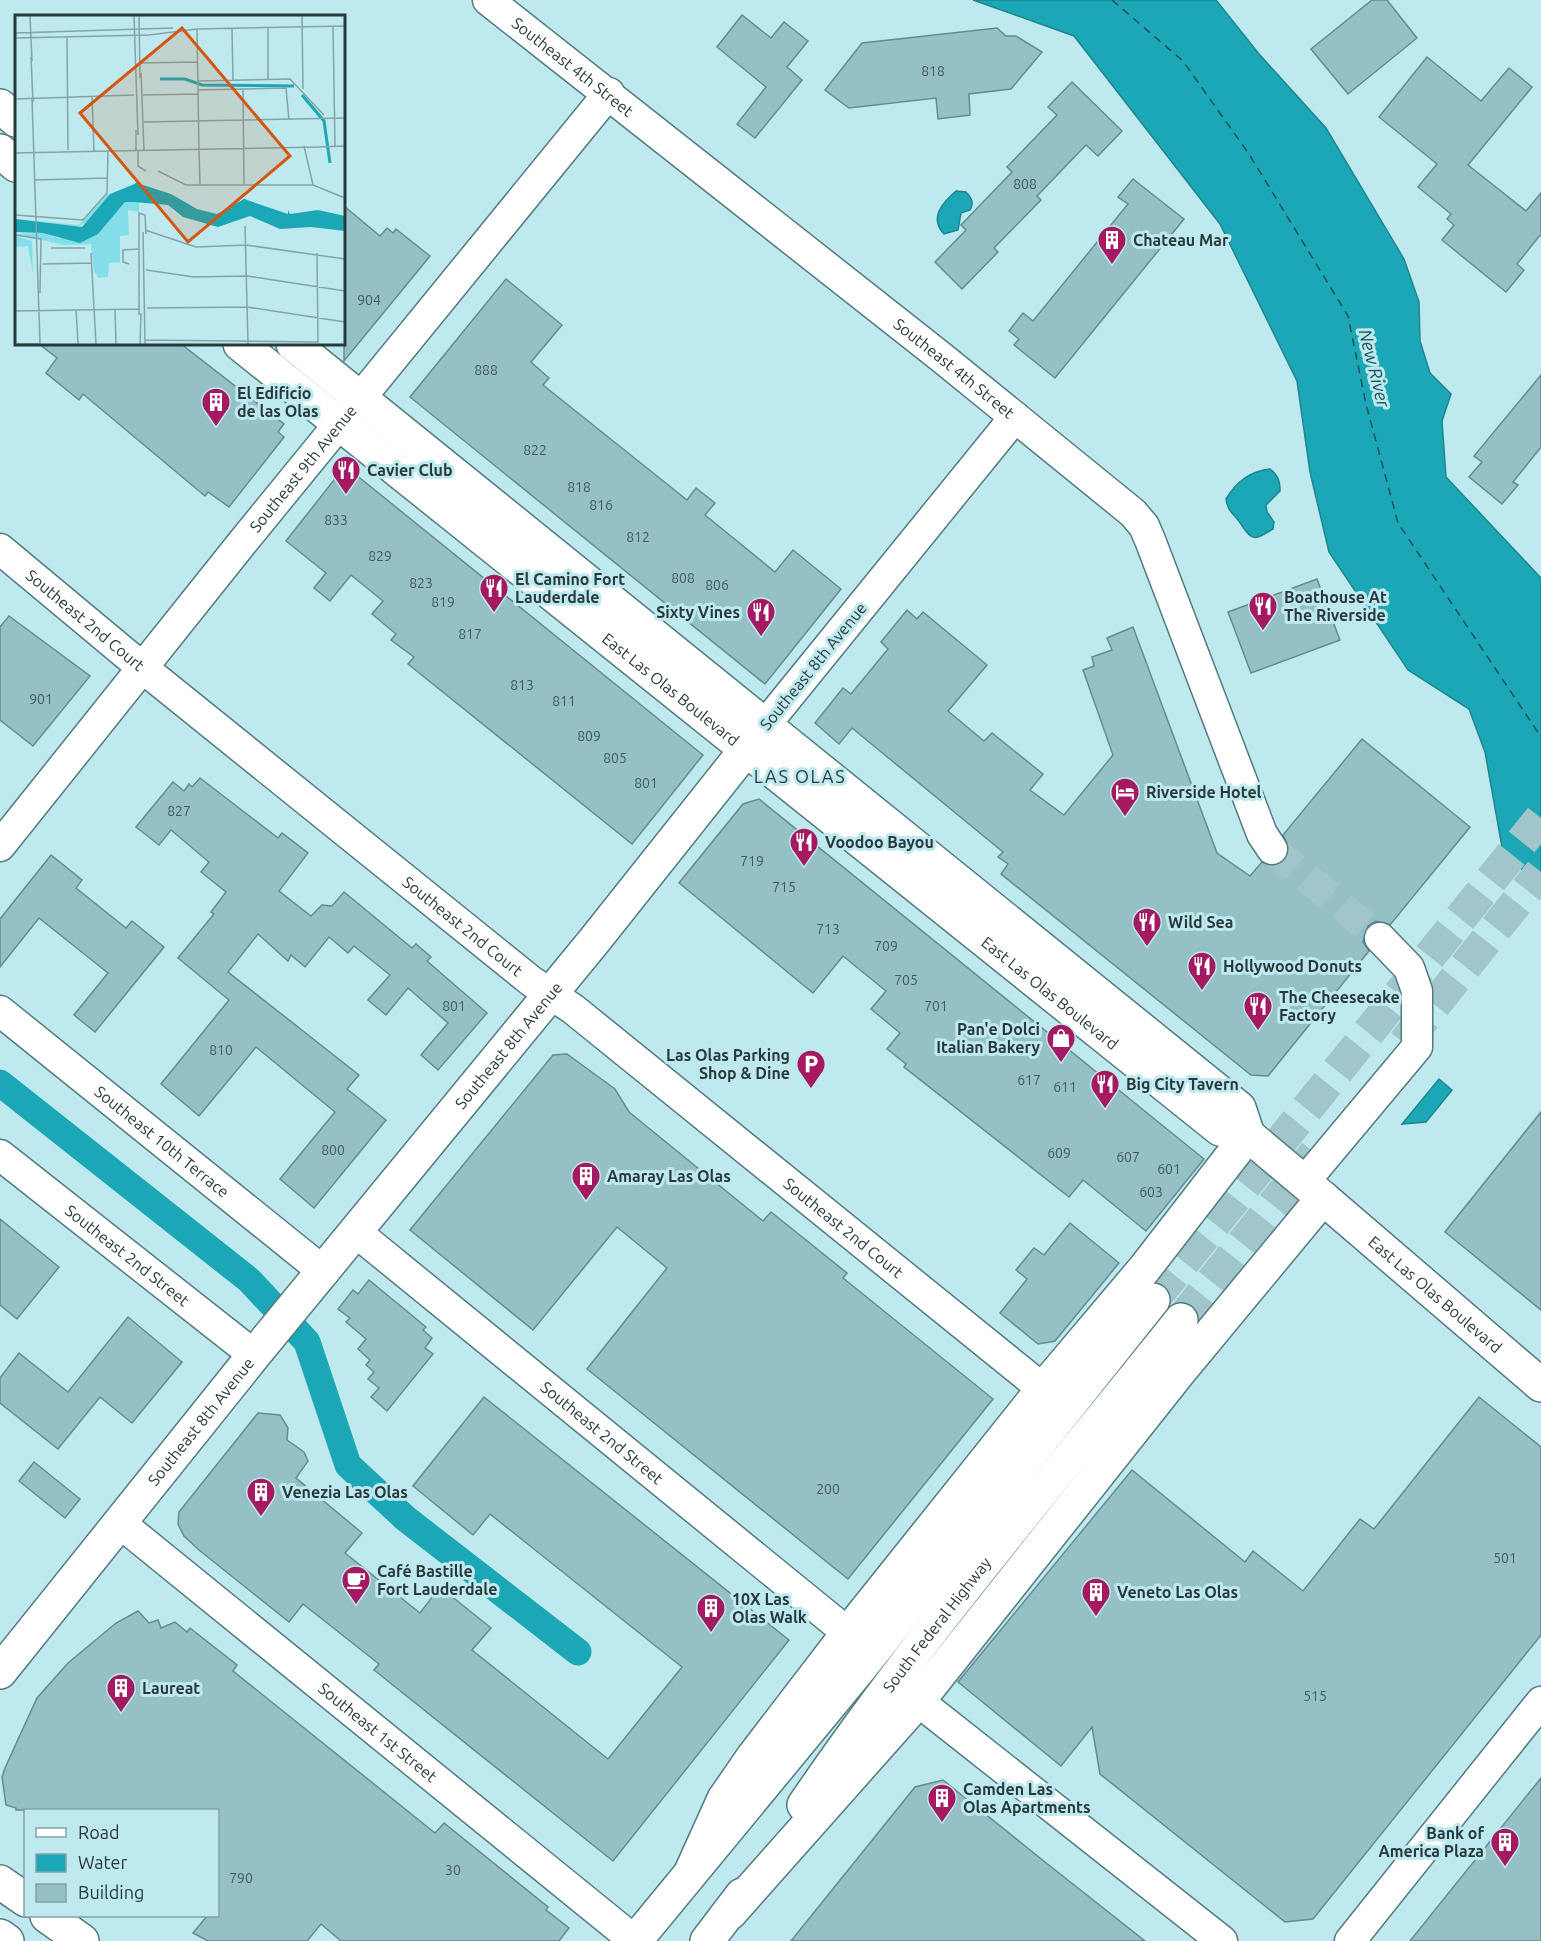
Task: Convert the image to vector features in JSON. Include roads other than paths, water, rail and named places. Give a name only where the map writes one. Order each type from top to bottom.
[{"type":"main road","points":[[0,106],[15,119]]},
{"type":"main road","points":[[0,151],[15,164]]},
{"type":"main road","name":"East Las Olas Boulevard","points":[[241,345],[1221,1129],[1248,1135],[1456,1310],[1541,1385]]},
{"type":"main road","name":"East Las Olas Boulevard","points":[[294,345],[1239,1108],[1248,1135]]},
{"type":"main road","name":"Southeast 8th Avenue","points":[[0,1672],[260,1348],[357,1233],[765,725]]},
{"type":"main road","points":[[692,1872],[724,1799],[753,1756],[848,1633],[1043,1389],[1145,1268],[1248,1135]]},
{"type":"main road","points":[[730,1912],[918,1701],[1179,1372],[1314,1190]]},
{"type":"main road","name":"South Federal Highway","points":[[635,1941],[860,1668],[1153,1300]]},
{"type":"main road","name":"South Federal Highway","points":[[707,1941],[730,1912],[832,1764],[891,1684],[1181,1320]]},
{"type":"main road","points":[[48,1917],[82,1941]]},
{"type":"main road","points":[[0,1936],[7,1941]]},
{"type":"street","name":"Southeast 4th Street","points":[[488,0],[609,93],[1133,513],[1144,526],[1262,834],[1272,849]]},
{"type":"street","name":"Southeast 9th Avenue","points":[[0,846],[144,669],[242,543],[609,93]]},
{"type":"street","name":"Southeast 8th Avenue","points":[[765,725],[1015,417]]},
{"type":"street","name":"Southeast 2nd Court","points":[[0,549],[144,669],[1043,1389]]},
{"type":"street","points":[[1314,1190],[1417,1047],[1417,991],[1409,968],[1380,938]]},
{"type":"street","name":"Southeast 10th Terrace","points":[[0,1011],[314,1284]]},
{"type":"street","name":"Southeast 2nd Street","points":[[0,1155],[260,1348]]},
{"type":"street","name":"Southeast 2nd Street","points":[[357,1233],[848,1633]]},
{"type":"street","name":"Southeast 1st Street","points":[[120,1523],[635,1941]]},
{"type":"street","points":[[918,1701],[1222,1941]]},
{"type":"street","points":[[1350,1941],[1541,1702]]},
{"type":"water","name":"New River","points":[[973,0],[1216,0],[1259,54],[1326,128],[1404,259],[1419,302],[1420,341],[1430,373],[1451,394],[1442,421],[1446,477],[1541,578],[1541,891],[1502,847],[1485,752],[1469,709],[1408,670],[1329,552],[1310,472],[1297,381],[1220,224],[1074,36]]},
{"type":"water","points":[[956,191],[966,192],[971,198],[972,205],[970,210],[961,213],[958,230],[944,234],[938,222],[939,211]]},
{"type":"water","points":[[1270,469],[1277,476],[1280,487],[1280,491],[1266,505],[1267,512],[1274,522],[1273,529],[1254,537],[1248,534],[1232,513],[1226,499],[1244,478]]},
{"type":"water","points":[[1439,1079],[1452,1090],[1426,1122],[1402,1124]]},
{"type":"waterway","points":[[0,1083],[249,1280],[307,1342],[348,1465],[405,1518],[578,1652]]},
{"type":"tunnel","points":[[1153,1300],[1541,818]]},
{"type":"tunnel","points":[[1272,849],[1380,938]]},
{"type":"tunnel","points":[[1404,1043],[1541,872]]},
{"type":"tunnel","points":[[1181,1320],[1315,1153]]},
{"type":"place","name":"Chateau Mar","points":[[1112,266]]},
{"type":"place","name":"El Edificio de las Olas","points":[[216,428]]},
{"type":"place","name":"Cavier Club","points":[[346,496]]},
{"type":"place","name":"El Camino Fort Lauderdale","points":[[494,614]]},
{"type":"place","name":"Boathouse At The Riverside","points":[[1263,632]]},
{"type":"place","name":"Sixty Vines","points":[[761,638]]},
{"type":"place","name":"Riverside Hotel","points":[[1125,818]]},
{"type":"place","name":"Voodoo Bayou","points":[[804,868]]},
{"type":"place","name":"Wild Sea","points":[[1147,948]]},
{"type":"place","name":"Hollywood Donuts","points":[[1202,992]]},
{"type":"place","name":"The Cheesecake Factory","points":[[1258,1032]]},
{"type":"place","name":"Pan'e Dolci Italian Bakery","points":[[1061,1064]]},
{"type":"place","name":"Las Olas Parking Shop & Dine","points":[[811,1090]]},
{"type":"place","name":"Big City Tavern","points":[[1105,1110]]},
{"type":"place","name":"Amaray Las Olas","points":[[586,1202]]},
{"type":"place","name":"Venezia Las Olas","points":[[261,1518]]},
{"type":"place","name":"Café Bastille Fort Lauderdale","points":[[356,1606]]},
{"type":"place","name":"Veneto Las Olas","points":[[1096,1618]]},
{"type":"place","name":"10X Las Olas Walk","points":[[711,1634]]},
{"type":"place","name":"Laureat","points":[[121,1714]]},
{"type":"place","name":"Camden Las Olas Apartments","points":[[942,1824]]},
{"type":"place","name":"Bank of America Plaza","points":[[1505,1868]]},
{"type":"district","name":"LAS OLAS","points":[[800,776]]}]
